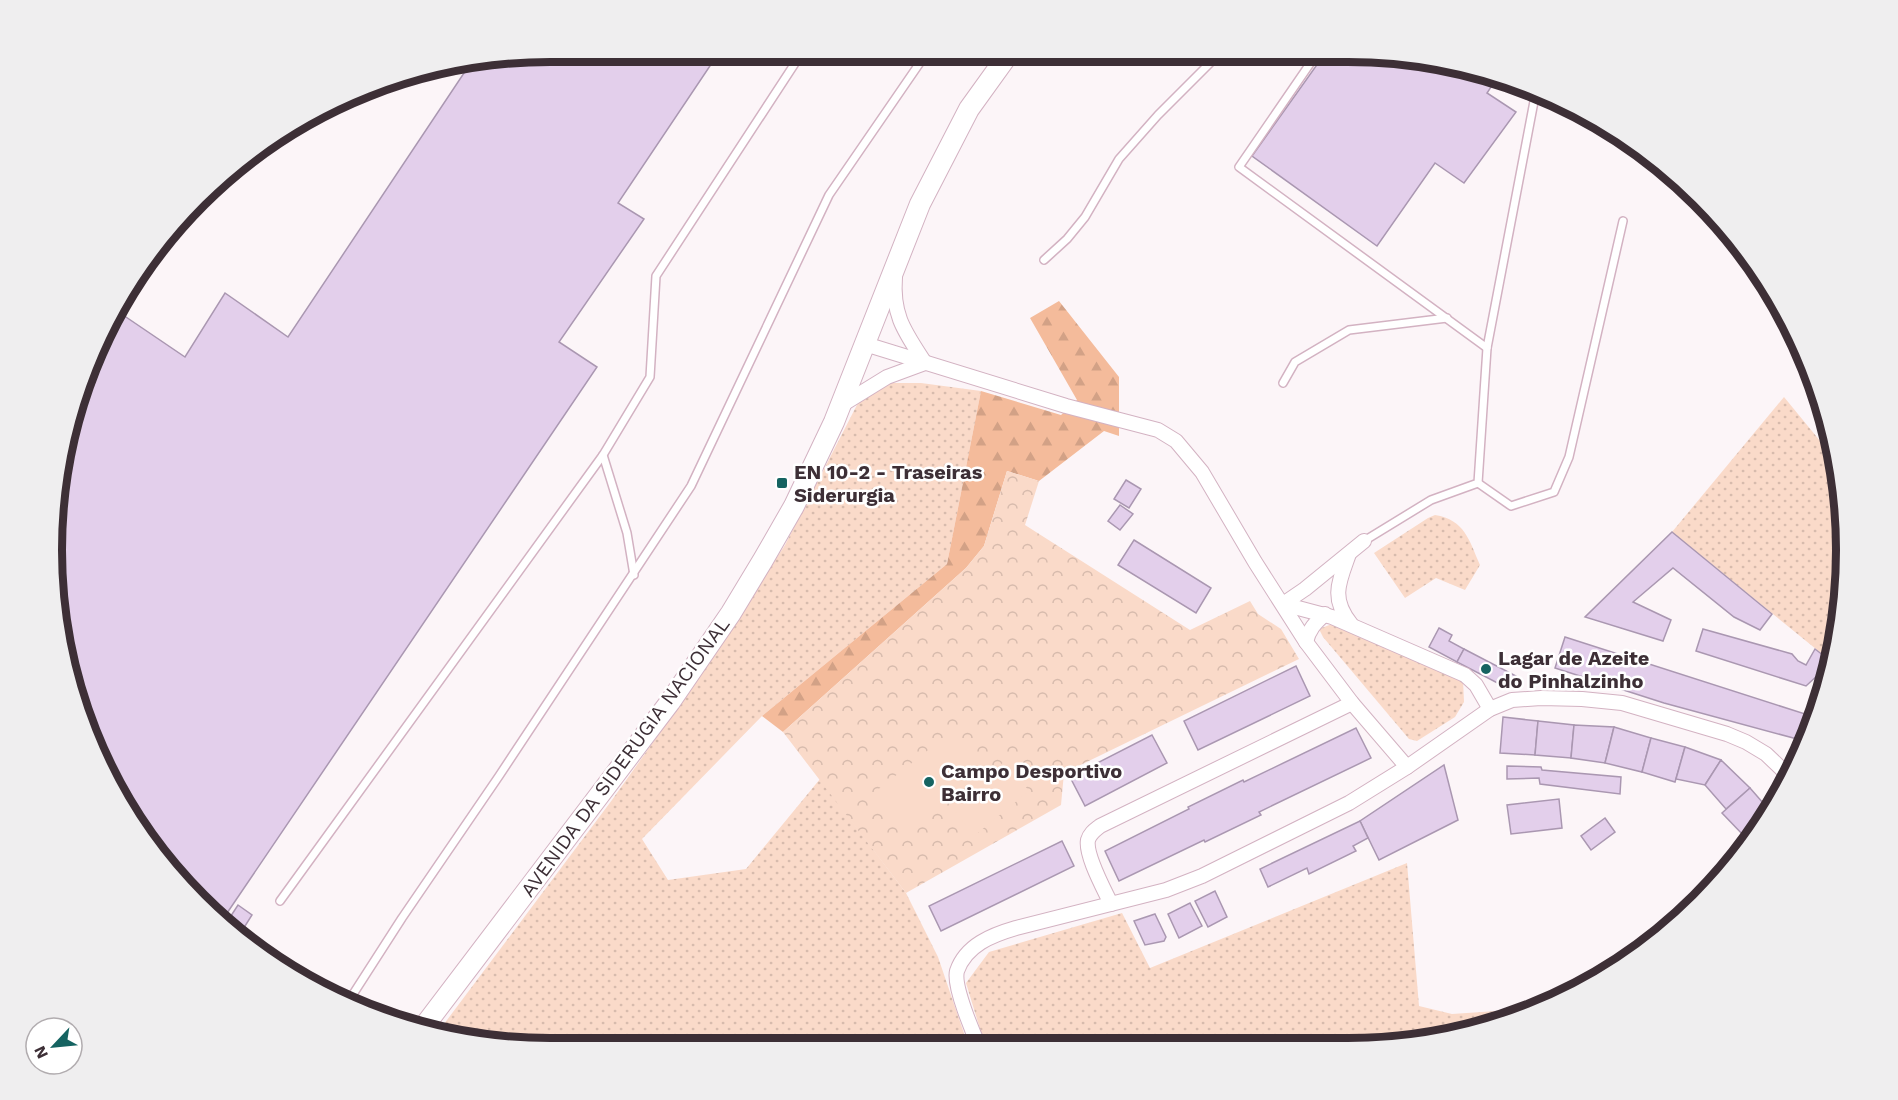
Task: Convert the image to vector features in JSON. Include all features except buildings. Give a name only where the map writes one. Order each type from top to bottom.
[{"type":"main road","name":"AVENIDA DA SIDERUGIA NACIONAL","points":[[427,1023],[670,702],[731,613],[794,506],[840,406],[920,204],[969,109],[1003,62]]},
{"type":"street","points":[[895,267],[894,292],[899,318],[925,363]]},
{"type":"street","points":[[865,344],[1066,406],[1158,430],[1176,441],[1202,472],[1306,642],[1352,703],[1407,767]]},
{"type":"street","points":[[840,406],[887,377],[925,363]]},
{"type":"street","points":[[1283,604],[1364,541]]},
{"type":"street","points":[[1350,553],[1338,586],[1338,597],[1343,614],[1351,624]]},
{"type":"street","points":[[1283,604],[1325,614],[1351,624],[1464,675],[1476,685],[1490,709]]},
{"type":"street","points":[[1306,642],[1315,623],[1325,614]]},
{"type":"street","points":[[976,1038],[962,1004],[956,973],[979,942],[998,933],[1166,890],[1202,876],[1349,803],[1407,767],[1490,709],[1512,700],[1582,699],[1622,703],[1746,742],[1766,754],[1783,771]]},
{"type":"street","points":[[1111,904],[1089,853],[1088,844],[1092,832],[1100,825],[1352,703]]},
{"type":"lane","points":[[280,901],[603,455],[650,377],[656,276],[796,62]]},
{"type":"lane","points":[[352,996],[634,575],[691,486],[830,195],[921,62]]},
{"type":"lane","points":[[1044,260],[1067,239],[1085,217],[1119,159],[1158,115],[1211,62]]},
{"type":"lane","points":[[1311,62],[1239,167],[1487,348]]},
{"type":"lane","points":[[1478,483],[1487,348],[1535,99]]},
{"type":"lane","points":[[1478,483],[1511,506],[1554,492],[1569,458],[1623,221]]},
{"type":"lane","points":[[1283,383],[1295,362],[1349,330],[1447,318]]},
{"type":"lane","points":[[603,455],[627,533],[634,575]]},
{"type":"lane","points":[[1364,541],[1431,500],[1478,483]]},
{"type":"green space","points":[[1059,301],[1119,377],[1119,436],[1104,431],[1039,481],[1007,471],[984,546],[966,568],[783,732],[762,716],[947,564],[981,391],[1061,415],[1077,400],[1030,318]]},
{"type":"green space","points":[[889,383],[921,383],[981,391],[947,564],[762,716],[642,839],[668,880],[746,869],[820,779],[906,893],[938,957],[966,1038],[550,1038],[486,1034],[442,1026],[612,800],[686,696],[785,545],[860,399]]},
{"type":"green space","points":[[1784,397],[1825,447],[1832,486],[1836,550],[1835,582],[1825,656],[1672,532]]},
{"type":"green space","points":[[1007,471],[1039,481],[1025,525],[1190,630],[1250,601],[1258,614],[1281,629],[1299,659],[1064,773],[1061,805],[906,893],[783,732],[966,568],[984,546]]},
{"type":"green space","points":[[1435,515],[1460,526],[1480,565],[1465,590],[1436,578],[1405,598],[1374,553]]},
{"type":"green space","points":[[1332,624],[1389,643],[1463,680],[1464,702],[1455,717],[1417,741],[1409,739],[1323,637],[1319,629]]},
{"type":"green space","name":"Campo Desportivo Bairro","points":[[955,729],[987,770],[904,837],[871,795]]},
{"type":"green space","name":"Campo Desportivo Bairro","points":[[1005,761],[1029,791],[974,836],[951,806]]},
{"type":"green space","points":[[1407,863],[1419,1006],[1452,1014],[1513,1010],[1443,1029],[1380,1037],[983,1038],[966,983],[989,952],[1122,913],[1150,968]]},
{"type":"place","name":"EN 10-2 - Traseiras Siderurgia","points":[[782,483]]},
{"type":"place","name":"Lagar de Azeite do Pinhalzinho","points":[[1486,669]]},
{"type":"place","name":"Campo Desportivo Bairro","points":[[929,782]]}]
